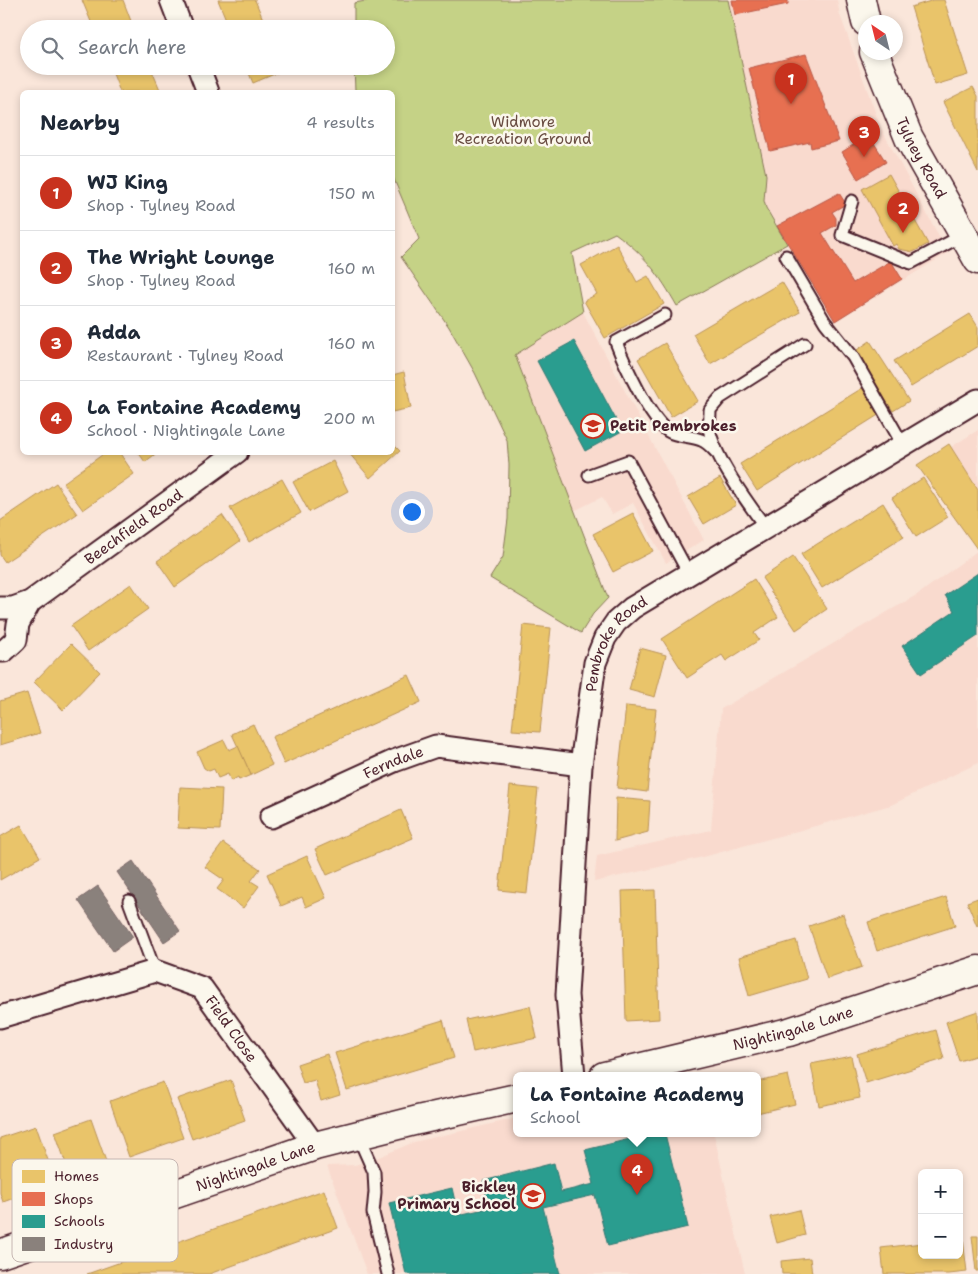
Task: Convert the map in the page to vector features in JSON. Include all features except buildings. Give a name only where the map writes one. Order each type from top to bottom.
[{"type":"street","points":[[171,0],[179,20]]},
{"type":"street","points":[[861,0],[864,15]]},
{"type":"street","name":"Tylney Road","points":[[877,60],[909,138],[978,260]]},
{"type":"street","points":[[201,75],[207,90]]},
{"type":"street","name":"Pembroke Road","points":[[574,1072],[567,995],[581,765],[595,663],[605,638],[616,622],[632,608],[978,400]]},
{"type":"street","name":"Beechfield Road","points":[[30,602],[233,455]]},
{"type":"street","points":[[0,608],[13,608],[30,602]]},
{"type":"street","points":[[0,651],[4,651],[16,640],[18,624],[30,602]]},
{"type":"street","name":"Ferndale","points":[[272,817],[394,761],[436,746],[581,765]]},
{"type":"street","name":"Nightingale Lane","points":[[621,1072],[789,1032],[978,970]]},
{"type":"street","points":[[0,1017],[155,971]]},
{"type":"street","name":"Field Close","points":[[155,971],[202,988],[315,1146]]},
{"type":"street","name":"Nightingale Lane","points":[[178,1193],[315,1146],[513,1099]]},
{"type":"street","name":"Nightingale Lane","points":[[0,1254],[12,1250]]},
{"type":"lane","points":[[852,201],[842,235],[911,263],[963,235]]},
{"type":"lane","points":[[786,256],[825,322],[852,357],[903,445]]},
{"type":"lane","points":[[665,315],[616,342],[622,357],[654,416],[667,430],[680,436],[702,440],[718,453]]},
{"type":"lane","points":[[766,528],[743,496],[718,453],[710,433],[710,410],[720,398],[805,344]]},
{"type":"lane","points":[[588,475],[628,461],[689,574]]},
{"type":"lane","points":[[129,901],[155,971]]},
{"type":"lane","points":[[358,1136],[374,1172],[373,1213],[388,1274]]},
{"type":"shaded area","points":[[728,0],[837,0],[840,15],[881,128],[948,253],[835,321],[766,208],[764,201],[766,175]]},
{"type":"shaded area","name":"Petit Pembrokes","points":[[583,312],[704,540],[666,563],[633,503],[612,514],[602,497],[574,511],[515,355]]},
{"type":"shaded area","points":[[978,430],[978,490],[951,447]]},
{"type":"shaded area","points":[[978,548],[978,763],[891,805],[707,856],[594,882],[597,856],[711,830],[721,709],[920,593],[977,551]]},
{"type":"shaded area","name":"Bickley Primary School","points":[[513,1119],[513,1137],[715,1137],[745,1274],[367,1274],[327,1166],[355,1165],[414,1142]]},
{"type":"green space","name":"Widmore Recreation Ground","points":[[371,0],[728,0],[766,175],[764,201],[766,208],[787,244],[677,306],[651,266],[635,249],[615,233],[572,253],[583,312],[515,355],[608,598],[593,614],[581,633],[490,578],[503,557],[508,519],[509,465],[507,440],[475,373],[449,327],[401,257],[419,239],[395,182],[395,90],[355,90],[354,75],[395,75],[395,20],[354,20],[354,3]]},
{"type":"place","name":"WJ King","points":[[791,104]]},
{"type":"place","name":"Adda","points":[[864,157]]},
{"type":"place","name":"The Wright Lounge","points":[[903,233]]},
{"type":"place","name":"Petit Pembrokes","points":[[593,426]]},
{"type":"place","name":"La Fontaine Academy","points":[[637,1195]]},
{"type":"place","name":"Bickley Primary School","points":[[533,1196]]}]
